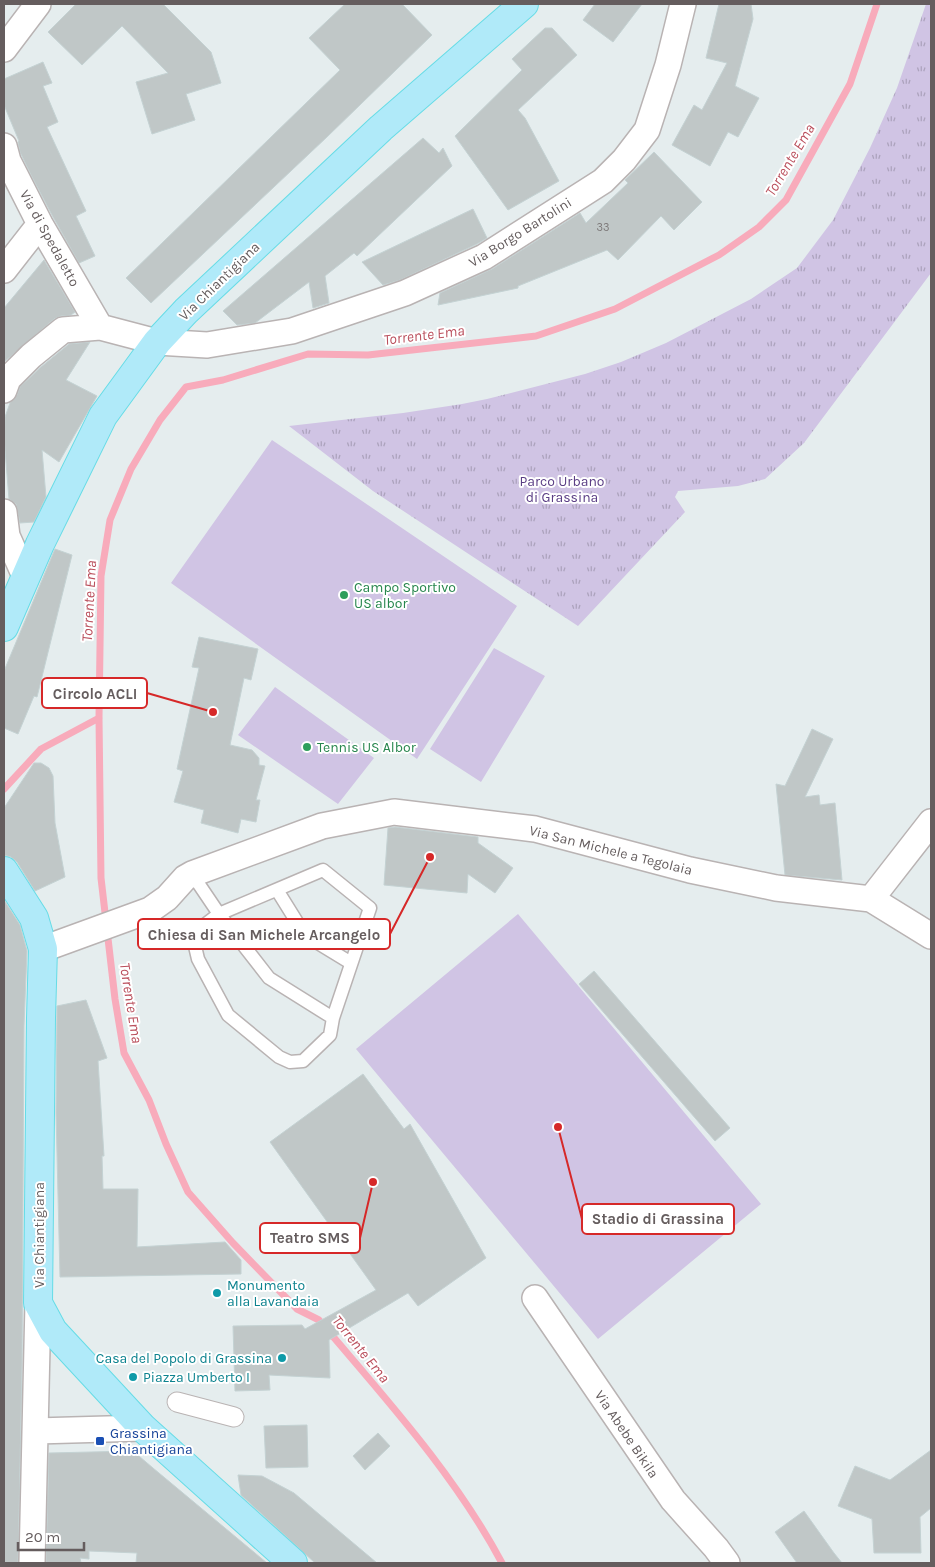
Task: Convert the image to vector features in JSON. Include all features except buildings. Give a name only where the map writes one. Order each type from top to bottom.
[{"type":"main road","name":"Via Chiantigiana","points":[[4,627],[25,576],[103,416],[158,342],[186,311],[381,128],[524,4]]},
{"type":"main road","name":"Via Chiantigiana","points":[[4,871],[34,918],[43,949],[40,1018],[38,1303],[53,1332],[143,1428],[293,1563]]},
{"type":"street","points":[[4,50],[38,4]]},
{"type":"street","name":"Via Borgo Bartolini","points":[[4,390],[8,379],[31,356],[63,330],[100,327],[158,342],[206,345],[292,331],[405,293],[484,257],[603,181],[624,160],[647,130],[668,65],[683,4]]},
{"type":"street","name":"Via di Spedaletto","points":[[4,146],[8,161],[40,224],[100,327]]},
{"type":"street","points":[[4,270],[40,224]]},
{"type":"street","points":[[4,512],[7,536],[25,576]]},
{"type":"street","name":"Via San Michele a Tegolaia","points":[[43,949],[150,910],[167,898],[184,878],[192,874],[322,826],[394,812],[535,829],[690,870],[776,888],[871,899]]},
{"type":"street","points":[[931,822],[871,899],[931,936]]},
{"type":"street","name":"Via Abebe Bikila","points":[[535,1298],[673,1500],[727,1563]]},
{"type":"street","points":[[32,1563],[38,1303]]},
{"type":"street","points":[[177,1402],[234,1416]]},
{"type":"street","points":[[36,1431],[143,1428]]},
{"type":"lane","points":[[323,870],[370,908],[333,1018],[330,1035],[303,1061],[290,1062],[279,1057],[228,1015],[198,959],[194,942],[198,930],[219,914],[277,890],[323,870]]},
{"type":"lane","points":[[192,874],[219,914],[269,978],[333,1018]]},
{"type":"lane","points":[[277,890],[306,935],[351,963]]},
{"type":"green space","name":"Parco Urbano di Grassina","points":[[926,4],[931,4],[931,273],[804,443],[765,479],[738,486],[678,491],[675,497],[685,512],[578,626],[373,491],[289,426],[462,404],[585,374],[621,362],[666,343],[751,299],[797,268],[833,220],[870,148],[897,88]]},
{"type":"green space","name":"Campo Sportivo US albor","points":[[272,440],[517,606],[417,759],[171,583]]},
{"type":"green space","name":"Tennis US Albor","points":[[494,648],[545,676],[481,782],[430,749]]},
{"type":"green space","name":"Tennis US Albor","points":[[275,687],[374,758],[338,804],[238,735]]},
{"type":"green space","points":[[518,914],[761,1204],[598,1339],[356,1049]]},
{"type":"waterway","name":"Torrente Ema","points":[[502,1563],[483,1530],[440,1467],[319,1320],[297,1309],[233,1243],[188,1192],[166,1144],[149,1100],[124,1053],[115,999],[101,878],[99,718],[101,576],[110,520],[131,469],[160,420],[186,387],[223,380],[308,354],[368,355],[536,336],[615,309],[719,255],[759,227],[786,200],[850,84],[877,4]]},
{"type":"waterway","points":[[4,789],[41,749],[99,718]]},
{"type":"place","name":"Campo Sportivo US albor","points":[[344,595]]},
{"type":"place","name":"Circolo ACLI","points":[[213,712]]},
{"type":"place","name":"Tennis US Albor","points":[[307,747]]},
{"type":"place","name":"Chiesa di San Michele Arcangelo","points":[[430,857]]},
{"type":"place","name":"Stadio di Grassina","points":[[558,1127]]},
{"type":"place","name":"Teatro SMS","points":[[373,1182]]},
{"type":"place","name":"Monumento alla Lavandaia","points":[[217,1293]]},
{"type":"place","name":"Casa del Popolo di Grassina","points":[[282,1358]]},
{"type":"place","name":"Piazza Umberto I","points":[[133,1377]]},
{"type":"place","name":"Grassina Chiantigiana","points":[[100,1441]]}]
